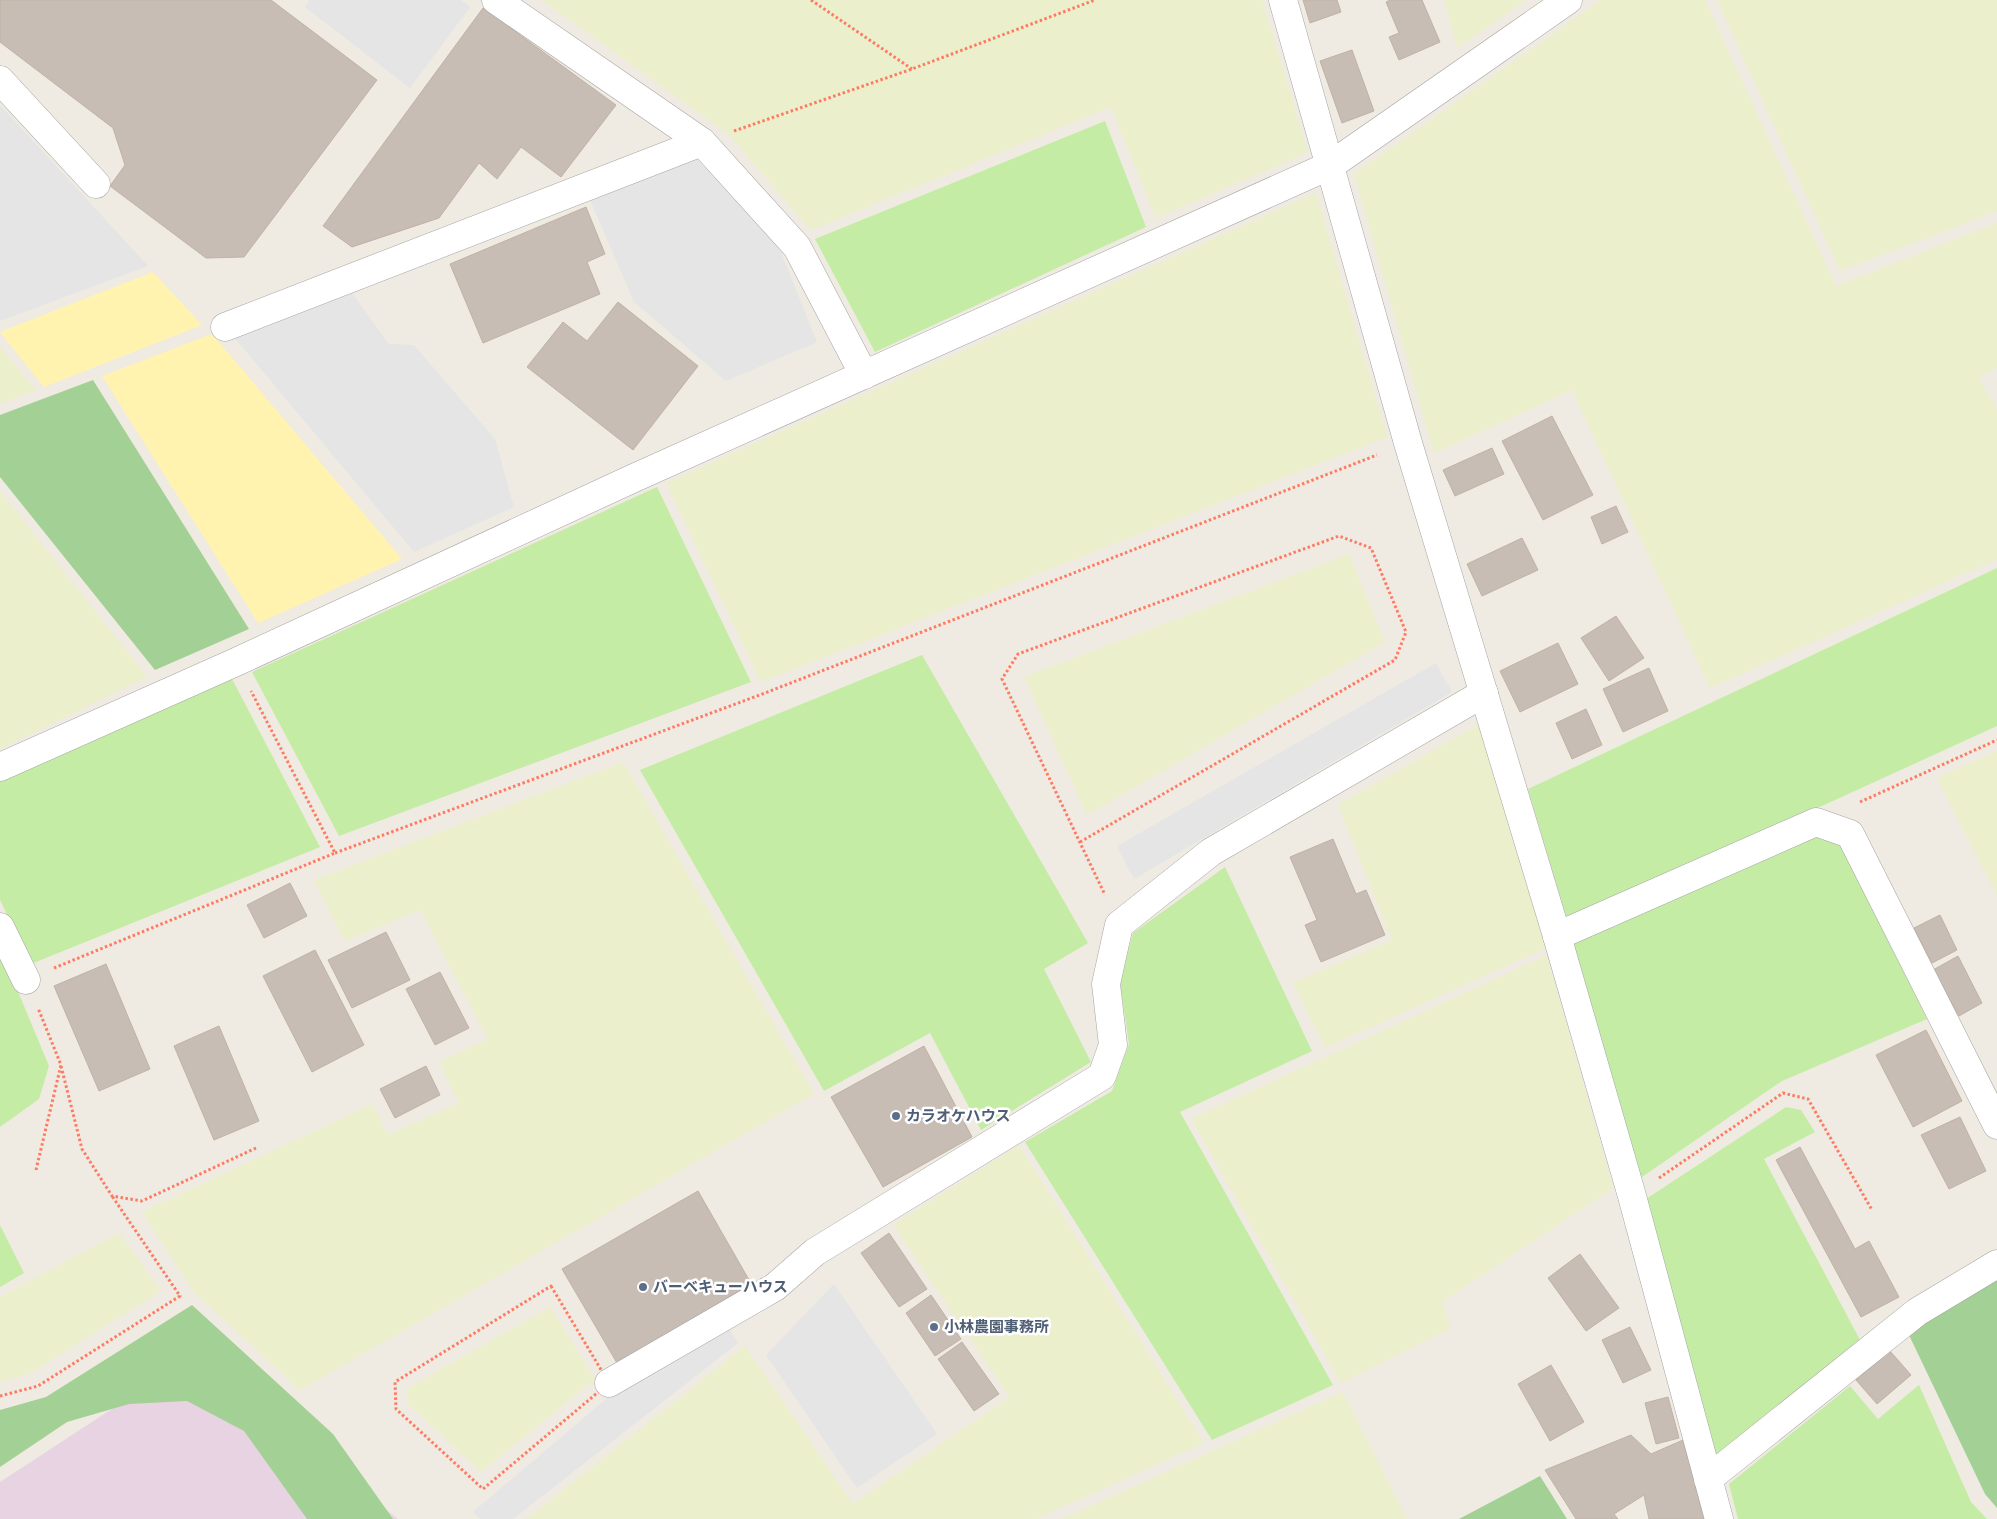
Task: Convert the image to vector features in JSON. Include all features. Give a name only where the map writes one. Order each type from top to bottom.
[{"type":"street","points":[[496,0],[702,142],[797,247],[864,375]]},
{"type":"street","points":[[1283,0],[1408,443],[1557,936],[1632,1196],[1719,1519]]},
{"type":"street","points":[[0,767],[236,662],[625,482],[1331,165],[1568,0]]},
{"type":"street","points":[[0,80],[96,184]]},
{"type":"street","points":[[225,327],[702,142]]},
{"type":"street","points":[[609,1383],[775,1287],[815,1252],[1102,1076],[1113,1045],[1106,984],[1119,925],[1211,852],[1484,693]]},
{"type":"street","points":[[1557,936],[1816,822],[1850,834],[1997,1126]]},
{"type":"street","points":[[0,927],[26,980]]},
{"type":"street","points":[[1708,1479],[1917,1312],[1997,1264]]},
{"type":"path","points":[[811,0],[912,69]]},
{"type":"path","points":[[702,142],[912,69],[1095,0]]},
{"type":"path","points":[[0,1396],[38,1386],[180,1296],[82,1149],[61,1065],[26,980],[335,853],[765,693],[1408,443]]},
{"type":"path","points":[[1080,842],[1395,660],[1406,632],[1372,548],[1339,536],[1018,654],[1002,679],[1119,925]]},
{"type":"path","points":[[236,662],[335,853]]},
{"type":"path","points":[[1816,822],[1997,740]]},
{"type":"path","points":[[36,1170],[61,1065]]},
{"type":"path","points":[[1632,1196],[1783,1093],[1808,1099],[1872,1210]]},
{"type":"path","points":[[112,1196],[142,1201],[256,1148]]},
{"type":"path","points":[[551,1286],[609,1383],[483,1489],[396,1409],[395,1382],[551,1286]]},
{"type":"shaded area","points":[[310,0],[461,0],[470,7],[410,88],[305,7]]},
{"type":"shaded area","points":[[0,105],[148,266],[0,321]]},
{"type":"shaded area","points":[[693,155],[779,247],[817,342],[726,381],[634,302],[590,200]]},
{"type":"shaded area","points":[[352,293],[389,344],[414,345],[495,439],[514,507],[414,552],[233,336]]},
{"type":"shaded area","points":[[1436,663],[1452,692],[1134,879],[1117,846]]},
{"type":"shaded area","points":[[834,1284],[937,1434],[857,1488],[766,1355]]},
{"type":"shaded area","points":[[729,1329],[738,1343],[513,1519],[480,1519],[473,1512],[614,1392]]},
{"type":"shaded area","points":[[193,1356],[398,1519],[0,1519],[0,1482]]},
{"type":"green space","points":[[542,0],[1262,0],[1308,152],[1156,218],[1111,107],[811,230],[728,134]]},
{"type":"green space","points":[[1444,0],[1526,0],[1457,48]]},
{"type":"green space","points":[[1601,0],[1705,0],[1836,286],[1997,223],[1997,368],[1978,377],[1997,409],[1997,559],[1710,688],[1572,390],[1434,453],[1354,174]]},
{"type":"green space","points":[[1717,0],[1997,0],[1997,211],[1840,271]]},
{"type":"green space","points":[[1105,121],[1146,227],[875,352],[815,239]]},
{"type":"green space","points":[[1316,193],[1387,437],[761,682],[666,483]]},
{"type":"green space","points":[[0,347],[36,390],[0,404]]},
{"type":"green space","points":[[93,380],[249,629],[155,670],[0,477],[0,415]]},
{"type":"green space","points":[[657,487],[751,682],[339,836],[252,672]]},
{"type":"green space","points":[[0,491],[147,677],[0,749]]},
{"type":"green space","points":[[1349,554],[1385,642],[1087,815],[1024,677]]},
{"type":"green space","points":[[1997,568],[1997,726],[1567,919],[1528,789]]},
{"type":"green space","points":[[922,655],[1088,943],[1044,969],[1091,1062],[981,1130],[930,1033],[824,1091],[640,770]]},
{"type":"green space","points":[[231,677],[320,847],[31,964],[0,900],[0,777]]},
{"type":"green space","points":[[1478,725],[1546,948],[1325,1048],[1293,983],[1392,940],[1338,805]]},
{"type":"green space","points":[[1997,751],[1997,896],[1937,778]]},
{"type":"green space","points":[[623,762],[814,1094],[300,1390],[194,1292],[142,1212],[372,1104],[388,1135],[459,1103],[439,1062],[488,1039],[420,910],[345,941],[314,880]]},
{"type":"green space","points":[[1816,836],[1840,844],[1927,1019],[1782,1081],[1639,1179],[1572,942]]},
{"type":"green space","points":[[1225,867],[1312,1051],[1180,1112],[1333,1385],[1212,1440],[1025,1142],[1112,1091],[1129,1044],[1120,982],[1133,933]]},
{"type":"green space","points":[[0,954],[14,982],[49,1066],[39,1099],[0,1127]]},
{"type":"green space","points":[[1547,955],[1613,1188],[1442,1302],[1451,1328],[1341,1383],[1191,1119]]},
{"type":"green space","points":[[1786,1107],[1801,1110],[1815,1132],[1764,1159],[1860,1340],[1715,1455],[1646,1199]]},
{"type":"green space","points":[[1019,1145],[1204,1443],[1036,1519],[527,1519],[745,1346],[853,1504],[1010,1397],[893,1225]]},
{"type":"green space","points":[[0,1225],[24,1273],[0,1287]]},
{"type":"green space","points":[[119,1233],[161,1291],[29,1374],[0,1382],[0,1297]]},
{"type":"green space","points":[[1997,1277],[1997,1508],[1985,1494],[1908,1333]]},
{"type":"green space","points":[[192,1305],[333,1434],[393,1519],[307,1519],[244,1431],[187,1401],[129,1404],[67,1422],[0,1467],[0,1410],[46,1397]]},
{"type":"green space","points":[[550,1307],[595,1379],[481,1472],[407,1403],[408,1388]]},
{"type":"green space","points":[[1919,1385],[1971,1502],[1987,1519],[1738,1519],[1729,1484],[1850,1386],[1878,1419]]},
{"type":"green space","points":[[1343,1392],[1407,1519],[1062,1519]]},
{"type":"green space","points":[[1540,1476],[1567,1519],[1459,1519]]},
{"type":"sand","points":[[153,272],[202,325],[44,387],[0,332]]},
{"type":"sand","points":[[212,334],[402,559],[258,623],[102,376]]},
{"type":"building","points":[[0,0],[271,0],[377,80],[244,257],[206,258],[110,186],[125,165],[113,128],[0,42]]},
{"type":"building","points":[[1303,0],[1337,0],[1341,12],[1310,23]]},
{"type":"building","points":[[1390,0],[1422,0],[1440,42],[1399,60],[1389,37],[1399,33],[1386,2]]},
{"type":"building","points":[[483,8],[616,105],[561,177],[521,147],[497,179],[479,163],[439,218],[352,247],[323,226]]},
{"type":"building","points":[[1352,50],[1374,111],[1342,123],[1320,61]]},
{"type":"building","points":[[586,207],[605,254],[587,262],[600,294],[483,343],[450,264]]},
{"type":"building","points":[[618,302],[698,366],[633,450],[527,367],[563,322],[587,341]]},
{"type":"building","points":[[1552,416],[1593,495],[1543,520],[1502,441]]},
{"type":"building","points":[[1492,448],[1504,474],[1455,496],[1443,470]]},
{"type":"building","points":[[1616,506],[1628,532],[1602,544],[1591,517]]},
{"type":"building","points":[[1522,538],[1538,570],[1482,596],[1467,564]]},
{"type":"building","points":[[1616,616],[1644,658],[1609,681],[1581,638]]},
{"type":"building","points":[[1558,643],[1578,684],[1520,712],[1500,671]]},
{"type":"building","points":[[1649,668],[1668,711],[1623,732],[1603,689]]},
{"type":"building","points":[[1586,709],[1602,745],[1572,759],[1556,723]]},
{"type":"building","points":[[1333,839],[1356,894],[1366,890],[1385,935],[1321,962],[1305,925],[1317,920],[1290,857]]},
{"type":"building","points":[[290,883],[307,916],[264,938],[247,905]]},
{"type":"building","points":[[1940,915],[1957,950],[1932,963],[1914,928]]},
{"type":"building","points":[[386,932],[410,980],[352,1008],[328,960]]},
{"type":"building","points":[[315,950],[364,1045],[312,1072],[263,976]]},
{"type":"building","points":[[1958,956],[1982,1003],[1959,1016],[1933,970]]},
{"type":"building","points":[[106,964],[150,1069],[99,1091],[54,986]]},
{"type":"building","points":[[440,972],[469,1028],[435,1045],[406,989]]},
{"type":"building","points":[[219,1026],[259,1121],[214,1140],[174,1046]]},
{"type":"building","points":[[1926,1030],[1962,1101],[1913,1127],[1876,1055]]},
{"type":"building","points":[[924,1046],[972,1137],[883,1187],[831,1097]]},
{"type":"building","points":[[426,1066],[440,1095],[395,1118],[380,1089]]},
{"type":"building","points":[[1960,1117],[1986,1171],[1949,1189],[1921,1135]]},
{"type":"building","points":[[1800,1147],[1855,1249],[1869,1241],[1899,1297],[1861,1317],[1776,1160]]},
{"type":"building","points":[[698,1191],[752,1285],[617,1363],[562,1269]]},
{"type":"building","points":[[889,1233],[927,1289],[899,1307],[861,1253]]},
{"type":"building","points":[[1580,1254],[1619,1308],[1586,1331],[1548,1278]]},
{"type":"building","points":[[931,1295],[961,1339],[935,1356],[906,1313]]},
{"type":"building","points":[[1630,1327],[1651,1370],[1623,1383],[1602,1340]]},
{"type":"building","points":[[962,1342],[999,1394],[974,1411],[938,1359]]},
{"type":"building","points":[[1890,1351],[1911,1375],[1877,1404],[1856,1380]]},
{"type":"building","points":[[1551,1365],[1584,1422],[1550,1441],[1518,1384]]},
{"type":"building","points":[[1668,1397],[1679,1438],[1656,1444],[1645,1403]]},
{"type":"building","points":[[1631,1435],[1651,1454],[1683,1440],[1704,1519],[1649,1519],[1644,1495],[1614,1514],[1618,1519],[1576,1519],[1545,1470]]},
{"type":"place","name":"カラオケハウス","points":[[896,1116]]},
{"type":"place","name":"バーベキューハウス","points":[[643,1287]]},
{"type":"place","name":"小林農園事務所","points":[[934,1327]]}]
